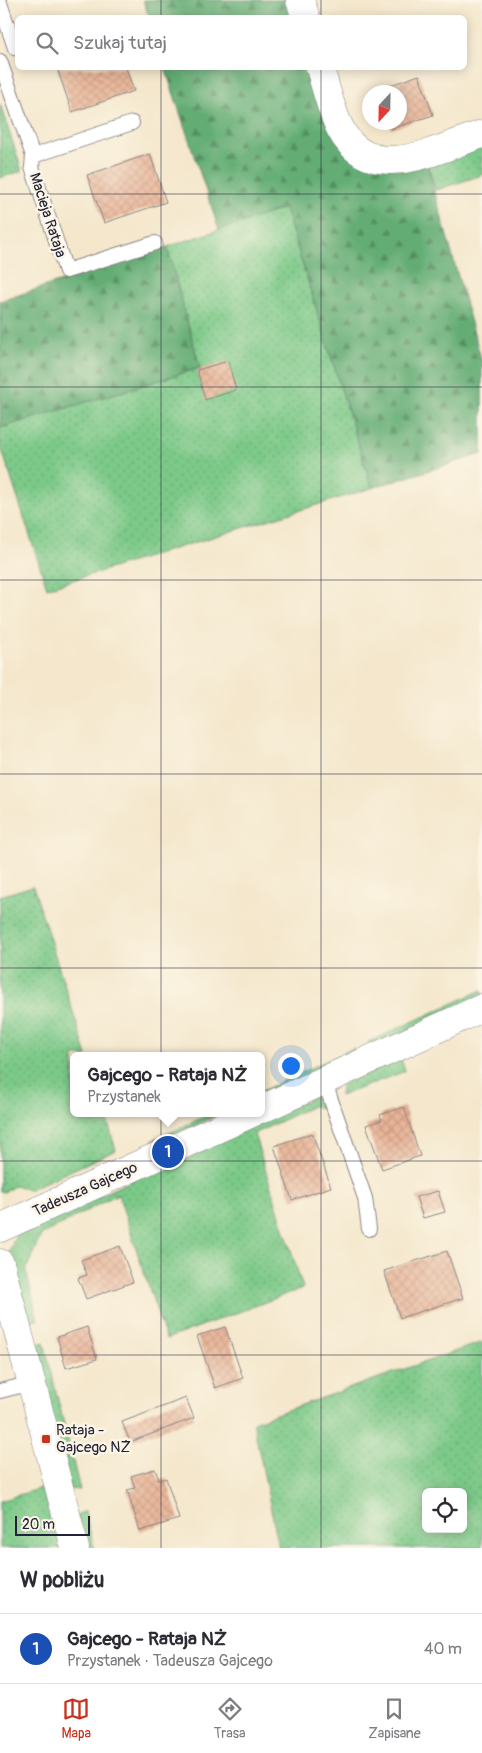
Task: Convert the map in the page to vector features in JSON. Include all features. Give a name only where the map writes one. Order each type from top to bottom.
[{"type":"street","points":[[300,0],[305,15]]},
{"type":"street","points":[[321,70],[340,129],[353,147],[371,158],[401,160],[482,134]]},
{"type":"street","points":[[265,1108],[482,1008]]},
{"type":"street","name":"Tadeusza Gajcego","points":[[0,1228],[243,1117]]},
{"type":"street","points":[[0,1263],[75,1548]]},
{"type":"lane","name":"Macieja Rataja","points":[[0,2],[15,44],[0,61],[34,156],[32,167],[66,271],[155,243]]},
{"type":"lane","name":"Macieja Rataja","points":[[34,156],[132,123]]},
{"type":"lane","points":[[324,1080],[365,1198],[369,1229]]},
{"type":"lane","points":[[0,1391],[32,1383]]},
{"type":"green space","points":[[143,0],[292,0],[296,15],[148,15]]},
{"type":"green space","points":[[166,70],[314,70],[333,130],[426,161],[482,362],[482,454],[372,488],[285,208],[219,230]]},
{"type":"green space","points":[[0,104],[22,171],[0,178]]},
{"type":"green space","points":[[482,143],[482,175],[436,190],[426,161]]},
{"type":"green space","points":[[285,208],[372,488],[47,588],[0,444],[0,428],[200,368],[167,247]]},
{"type":"green space","points":[[167,247],[200,368],[0,428],[0,301]]},
{"type":"green space","points":[[33,886],[86,1052],[70,1052],[70,1117],[106,1117],[116,1150],[28,1190],[16,1185],[4,1192],[0,1191],[0,896]]},
{"type":"green space","points":[[482,990],[482,997],[376,1045],[368,1042]]},
{"type":"green space","points":[[354,1048],[352,1056],[265,1096],[265,1090]]},
{"type":"green space","points":[[401,1059],[405,1071],[340,1096],[341,1085]]},
{"type":"green space","points":[[314,1097],[324,1108],[312,1106],[254,1134],[303,1288],[166,1339],[118,1194],[41,1235],[26,1270],[38,1320],[23,1321],[8,1256],[16,1235],[145,1174],[147,1177],[193,1157],[191,1153]]},
{"type":"green space","points":[[203,1117],[213,1117],[154,1146],[152,1141]]},
{"type":"green space","points":[[44,1342],[80,1490],[69,1489],[30,1346]]},
{"type":"green space","points":[[482,1342],[482,1548],[279,1548],[253,1422]]},
{"type":"green space","points":[[50,1485],[66,1548],[0,1548],[0,1501]]},
{"type":"green space","points":[[85,1511],[94,1548],[85,1548],[77,1516]]},
{"type":"building","points":[[58,70],[127,70],[134,91],[72,112]]},
{"type":"building","points":[[419,75],[433,115],[407,124],[407,85],[391,85]]},
{"type":"building","points":[[150,154],[166,202],[104,223],[87,175]]},
{"type":"building","points":[[228,361],[236,390],[205,400],[197,370]]},
{"type":"building","points":[[404,1107],[420,1156],[382,1169],[366,1125],[382,1120],[380,1115]]},
{"type":"building","points":[[312,1133],[331,1187],[292,1200],[274,1146]]},
{"type":"building","points":[[438,1191],[445,1212],[423,1218],[416,1197]]},
{"type":"building","points":[[120,1246],[133,1282],[86,1299],[78,1278],[87,1275],[81,1260]]},
{"type":"building","points":[[447,1251],[463,1298],[400,1318],[384,1271]]},
{"type":"building","points":[[87,1327],[97,1359],[66,1368],[57,1337]]},
{"type":"building","points":[[225,1327],[243,1378],[215,1388],[197,1336]]},
{"type":"building","points":[[186,1398],[194,1418],[130,1442],[122,1422]]},
{"type":"building","points":[[155,1469],[159,1480],[166,1478],[179,1519],[140,1531],[127,1490],[135,1488],[131,1476]]},
{"type":"place","name":"Gajcego - Rataja NŻ","points":[[168,1152]]},
{"type":"place","name":"Rataja - Gajcego NŻ","points":[[46,1439]]}]
